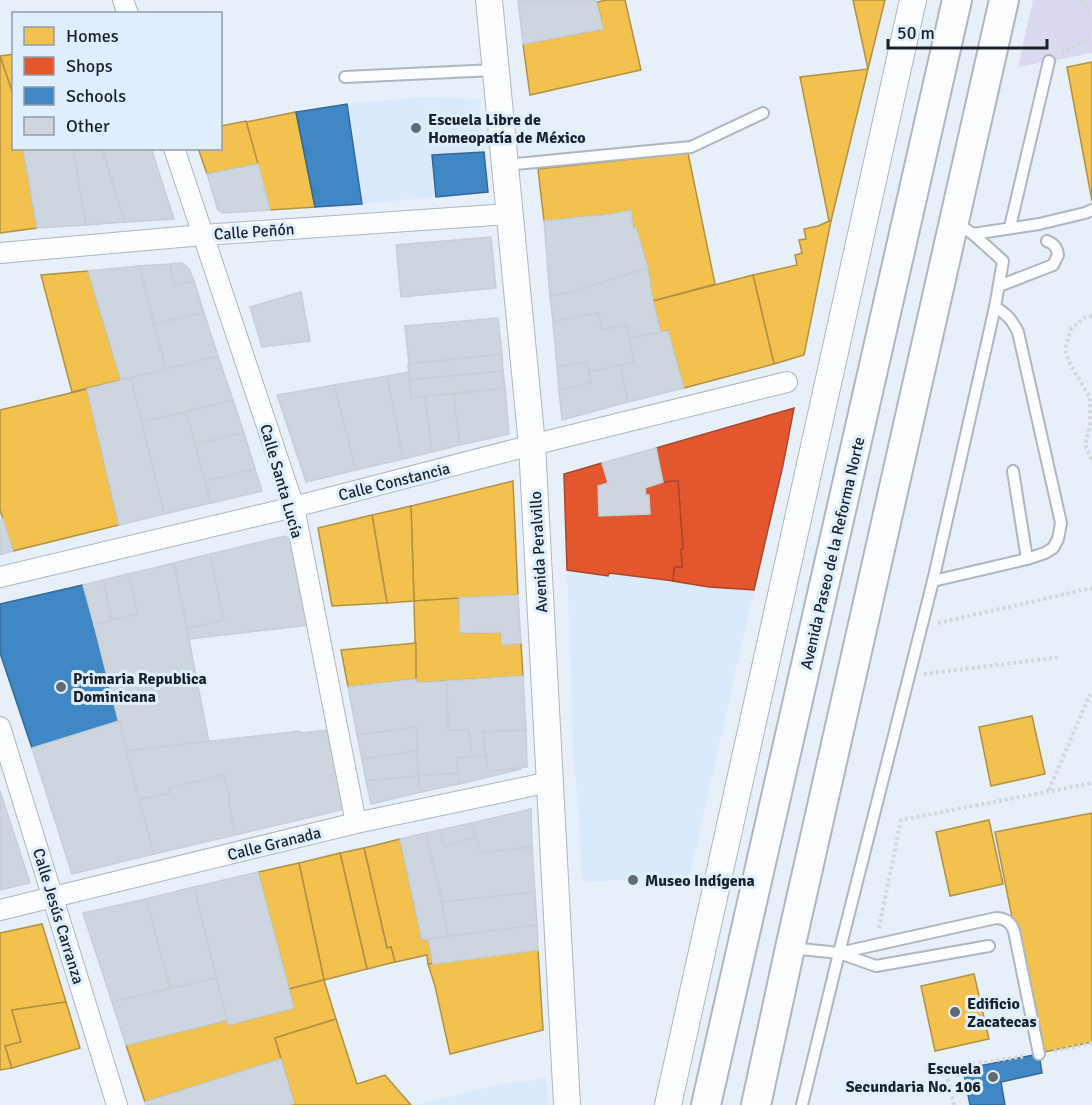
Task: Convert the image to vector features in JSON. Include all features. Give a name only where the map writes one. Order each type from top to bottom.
[{"type":"main road","name":"Avenida Paseo de la Reforma Norte","points":[[706,1105],[957,0]]},
{"type":"main road","points":[[756,1105],[790,948],[964,228],[1004,0]]},
{"type":"street","name":"Avenida Peralvillo","points":[[489,0],[532,446],[567,1105]]},
{"type":"street","points":[[668,1105],[913,0]]},
{"type":"street","name":"Calle Santa Lucía","points":[[175,150],[294,507],[356,823]]},
{"type":"street","name":"Calle Peñón","points":[[0,253],[203,235],[509,214]]},
{"type":"street","name":"Calle Constancia","points":[[0,577],[294,507],[787,382]]},
{"type":"street","name":"Calle Jesús Carranza","points":[[0,727],[117,1105]]},
{"type":"street","name":"Calle Granada","points":[[0,910],[356,823],[550,782]]},
{"type":"lane","points":[[1010,228],[1049,61]]},
{"type":"lane","points":[[345,77],[495,70]]},
{"type":"lane","points":[[504,165],[691,147],[763,113]]},
{"type":"lane","points":[[964,228],[1010,228],[1040,224],[1092,210]]},
{"type":"lane","points":[[802,1105],[933,581],[999,286],[1003,261],[964,228]]},
{"type":"lane","points":[[999,286],[1053,265],[1058,255],[1057,248],[1047,241]]},
{"type":"lane","points":[[933,581],[1045,553],[1053,548],[1058,539],[1060,522],[1018,332],[1006,313],[995,307]]},
{"type":"lane","points":[[1014,471],[1027,559]]},
{"type":"lane","points":[[839,953],[996,918],[1008,921],[1014,931],[1039,1054]]},
{"type":"lane","points":[[790,948],[839,953],[876,966],[989,946]]},
{"type":"path","points":[[1082,0],[1092,13]]},
{"type":"path","points":[[1049,61],[1092,35]]},
{"type":"path","points":[[1092,316],[1085,317],[1071,329],[1065,350],[1070,364],[1090,398],[1090,426],[1085,446],[1092,461]]},
{"type":"path","points":[[921,627],[1092,588]]},
{"type":"path","points":[[908,676],[1061,657]]},
{"type":"path","points":[[1048,791],[1090,694]]},
{"type":"path","points":[[876,944],[901,820],[1092,783]]},
{"type":"path","points":[[954,1105],[945,1068],[1039,1054],[1092,1043]]},
{"type":"shaded area","points":[[1033,0],[1092,0],[1092,53],[1018,67]]},
{"type":"shaded area","name":"Escuela Libre de Homeopatía de México","points":[[424,97],[462,98],[463,100],[479,98],[484,152],[432,155],[436,197],[362,204],[347,104]]},
{"type":"shaded area","points":[[567,570],[608,576],[609,573],[709,587],[754,590],[690,874],[642,881],[642,879],[583,882],[573,742]]},
{"type":"shaded area","points":[[546,1078],[548,1105],[415,1105],[501,1084]]},
{"type":"building: Homes","points":[[625,0],[641,70],[530,95],[523,44],[603,29],[597,2]]},
{"type":"building: Homes","points":[[853,0],[885,0],[868,69]]},
{"type":"building: Homes","points":[[12,54],[12,91],[0,56]]},
{"type":"building: Homes","points":[[0,56],[12,91],[12,150],[23,150],[37,228],[0,233]]},
{"type":"building: Homes","points":[[1092,62],[1092,201],[1067,67]]},
{"type":"building: Homes","points":[[868,69],[831,221],[829,221],[800,77]]},
{"type":"building: Homes","points":[[296,112],[315,207],[270,210],[246,122]]},
{"type":"building: Homes","points":[[246,121],[258,164],[207,174],[199,150],[222,150],[222,126]]},
{"type":"building: Homes","points":[[688,153],[715,284],[653,301],[648,268],[636,227],[633,228],[631,210],[544,221],[538,169]]},
{"type":"building: Homes","points":[[831,221],[804,355],[774,364],[753,275],[797,265],[795,255],[802,253],[799,240],[806,239],[804,229]]},
{"type":"building: Homes","points":[[88,271],[121,380],[72,392],[41,275]]},
{"type":"building: Homes","points":[[753,275],[774,364],[684,388],[668,331],[661,333],[653,301]]},
{"type":"building: Homes","points":[[87,389],[119,525],[13,551],[0,510],[0,410]]},
{"type":"building: Homes","points":[[513,481],[518,595],[414,601],[411,506]]},
{"type":"building: Homes","points":[[411,506],[414,601],[387,603],[372,515]]},
{"type":"building: Homes","points":[[372,515],[387,603],[332,606],[318,528]]},
{"type":"building: Homes","points":[[459,598],[460,633],[501,632],[502,645],[521,643],[523,676],[416,683],[414,601]]},
{"type":"building: Homes","points":[[416,643],[416,679],[348,687],[341,650]]},
{"type":"building: Homes","points":[[1032,716],[1045,774],[991,786],[979,727]]},
{"type":"building: Homes","points":[[1092,813],[1092,1042],[1039,1053],[995,832]]},
{"type":"building: Homes","points":[[989,820],[1003,884],[950,896],[936,832]]},
{"type":"building: Homes","points":[[400,839],[422,940],[428,939],[433,964],[428,964],[427,955],[395,962],[391,947],[387,948],[364,848]]},
{"type":"building: Homes","points":[[364,848],[387,948],[391,947],[395,962],[367,969],[340,853]]},
{"type":"building: Homes","points":[[340,853],[367,969],[324,980],[299,863]]},
{"type":"building: Homes","points":[[299,863],[324,980],[289,989],[258,872]]},
{"type":"building: Homes","points":[[42,924],[66,1002],[12,1010],[21,1042],[5,1046],[12,1068],[0,1070],[0,933]]},
{"type":"building: Homes","points":[[538,950],[543,1030],[450,1054],[428,964]]},
{"type":"building: Homes","name":"Edificio Zacatecas","points":[[974,974],[989,1039],[935,1051],[921,986]]},
{"type":"building: Homes","points":[[324,980],[336,1019],[275,1038],[281,1059],[145,1102],[126,1045],[227,1020],[228,1025],[294,1008],[289,989]]},
{"type":"building: Homes","points":[[66,1002],[80,1048],[12,1068],[5,1046],[21,1042],[12,1010]]},
{"type":"building: Homes","points":[[336,1019],[357,1084],[385,1075],[411,1105],[289,1105],[294,1103],[275,1038]]},
{"type":"building: Shops","points":[[794,408],[754,590],[709,587],[673,581],[674,567],[682,567],[681,549],[683,549],[678,481],[663,482],[656,448]]},
{"type":"building: Shops","points":[[602,463],[608,483],[598,486],[599,516],[650,514],[649,495],[646,495],[645,488],[663,482],[678,481],[683,549],[681,549],[682,567],[674,567],[673,581],[567,570],[564,474]]},
{"type":"building: Schools","points":[[347,104],[362,204],[315,207],[296,112]]},
{"type":"building: Schools","points":[[484,152],[488,192],[436,197],[432,155]]},
{"type":"building: Schools","name":"Primaria Republica Dominicana","points":[[83,585],[119,721],[32,748],[0,653],[0,604]]},
{"type":"building: Schools","name":"Escuela Secundaria No. 106","points":[[1039,1054],[1042,1073],[1001,1082],[1005,1105],[970,1105],[963,1069]]},
{"type":"building: Other","points":[[518,0],[596,0],[603,29],[523,44]]},
{"type":"building: Other","points":[[23,150],[73,150],[86,225],[37,228]]},
{"type":"building: Other","points":[[73,150],[103,150],[125,222],[86,225]]},
{"type":"building: Other","points":[[103,150],[152,150],[174,219],[125,222]]},
{"type":"building: Other","points":[[258,164],[270,210],[223,213],[218,210],[207,174]]},
{"type":"building: Other","points":[[631,210],[633,228],[636,227],[648,268],[571,292],[550,296],[544,221]]},
{"type":"building: Other","points":[[491,237],[496,288],[401,297],[396,245]]},
{"type":"building: Other","points":[[182,263],[189,269],[194,281],[174,286],[170,264]]},
{"type":"building: Other","points":[[170,264],[174,286],[194,281],[204,313],[154,324],[139,266]]},
{"type":"building: Other","points":[[139,266],[166,369],[121,380],[88,271]]},
{"type":"building: Other","points":[[648,268],[661,333],[629,338],[627,325],[602,330],[598,313],[553,322],[550,296],[571,292]]},
{"type":"building: Other","points":[[301,292],[310,341],[262,347],[250,307]]},
{"type":"building: Other","points":[[204,313],[218,356],[166,369],[154,324]]},
{"type":"building: Other","points":[[598,313],[602,330],[627,325],[634,362],[590,372],[587,362],[557,367],[553,322]]},
{"type":"building: Other","points":[[498,318],[502,354],[409,364],[405,326]]},
{"type":"building: Other","points":[[668,331],[684,388],[628,402],[620,365],[634,362],[629,338]]},
{"type":"building: Other","points":[[502,354],[503,371],[409,380],[408,364]]},
{"type":"building: Other","points":[[218,356],[233,400],[142,422],[131,378]]},
{"type":"building: Other","points":[[587,362],[591,383],[559,390],[557,367]]},
{"type":"building: Other","points":[[620,365],[628,402],[562,420],[559,390],[591,383],[590,372]]},
{"type":"building: Other","points":[[503,371],[505,388],[411,398],[409,380]]},
{"type":"building: Other","points":[[409,372],[411,398],[425,396],[432,452],[403,459],[387,376]]},
{"type":"building: Other","points":[[387,376],[403,459],[356,470],[334,385]]},
{"type":"building: Other","points":[[131,378],[164,514],[119,525],[87,389]]},
{"type":"building: Other","points":[[334,385],[356,470],[306,482],[277,395]]},
{"type":"building: Other","points":[[505,388],[509,434],[460,445],[453,394]]},
{"type":"building: Other","points":[[453,394],[460,445],[432,452],[425,396]]},
{"type":"building: Other","points":[[233,400],[244,433],[195,444],[186,412]]},
{"type":"building: Other","points":[[186,412],[211,503],[164,514],[142,422]]},
{"type":"building: Other","points":[[244,433],[255,469],[205,481],[195,444]]},
{"type":"building: Other","points":[[656,448],[663,482],[645,488],[646,495],[649,495],[650,514],[599,516],[598,486],[608,483],[602,463]]},
{"type":"building: Other","points":[[255,469],[262,491],[211,503],[205,481]]},
{"type":"building: Other","points":[[3,519],[13,551],[0,555],[0,520]]},
{"type":"building: Other","points":[[285,536],[292,541],[309,625],[189,639],[187,628],[224,620],[210,554]]},
{"type":"building: Other","points":[[210,554],[224,620],[187,628],[174,563]]},
{"type":"building: Other","points":[[174,563],[209,742],[126,751],[94,625],[138,614],[128,574]]},
{"type":"building: Other","points":[[128,574],[138,614],[112,620],[103,580]]},
{"type":"building: Other","points":[[103,580],[112,620],[94,625],[83,585]]},
{"type":"building: Other","points":[[518,595],[521,643],[502,645],[501,632],[460,633],[459,598]]},
{"type":"building: Other","points":[[523,676],[526,730],[483,732],[485,756],[472,757],[469,730],[448,730],[447,681]]},
{"type":"building: Other","points":[[416,679],[416,683],[447,681],[448,730],[469,730],[472,757],[457,758],[458,773],[418,776],[417,727],[357,735],[348,687]]},
{"type":"building: Other","points":[[119,721],[154,854],[72,874],[32,748]]},
{"type":"building: Other","points":[[417,727],[417,751],[362,759],[357,735]]},
{"type":"building: Other","points":[[329,730],[345,809],[235,835],[224,775],[169,788],[170,793],[139,800],[126,751],[300,731],[300,733]]},
{"type":"building: Other","points":[[526,730],[527,767],[488,771],[483,732]]},
{"type":"building: Other","points":[[417,751],[418,776],[366,781],[362,759]]},
{"type":"building: Other","points":[[486,756],[488,771],[521,769],[459,784],[457,758]]},
{"type":"building: Other","points":[[458,773],[459,784],[421,792],[418,776]]},
{"type":"building: Other","points":[[224,775],[235,835],[154,854],[139,800],[170,793],[169,788]]},
{"type":"building: Other","points":[[418,776],[421,792],[371,804],[366,781]]},
{"type":"building: Other","points":[[0,791],[30,883],[0,890]]},
{"type":"building: Other","points":[[531,809],[532,847],[481,853],[472,823]]},
{"type":"building: Other","points":[[472,823],[476,837],[444,846],[440,830]]},
{"type":"building: Other","points":[[440,830],[444,846],[476,837],[481,853],[532,847],[535,892],[442,902],[426,833]]},
{"type":"building: Other","points":[[426,833],[448,936],[422,940],[400,839]]},
{"type":"building: Other","points":[[258,872],[294,1008],[228,1025],[194,887]]},
{"type":"building: Other","points":[[194,887],[216,978],[170,988],[146,899]]},
{"type":"building: Other","points":[[535,892],[537,925],[448,936],[442,902]]},
{"type":"building: Other","points":[[146,899],[170,988],[112,1002],[83,913]]},
{"type":"building: Other","points":[[537,925],[538,950],[433,964],[428,939]]},
{"type":"building: Other","points":[[216,978],[227,1020],[126,1045],[112,1002]]},
{"type":"building: Other","points":[[281,1059],[294,1103],[289,1105],[146,1105],[145,1102]]},
{"type":"place","name":"Escuela Libre de Homeopatía de México","points":[[416,128]]},
{"type":"place","name":"Primaria Republica Dominicana","points":[[61,687]]},
{"type":"place","name":"Museo Indígena","points":[[633,880]]},
{"type":"place","name":"Edificio Zacatecas","points":[[955,1012]]},
{"type":"place","name":"Escuela Secundaria No. 106","points":[[993,1077]]}]
